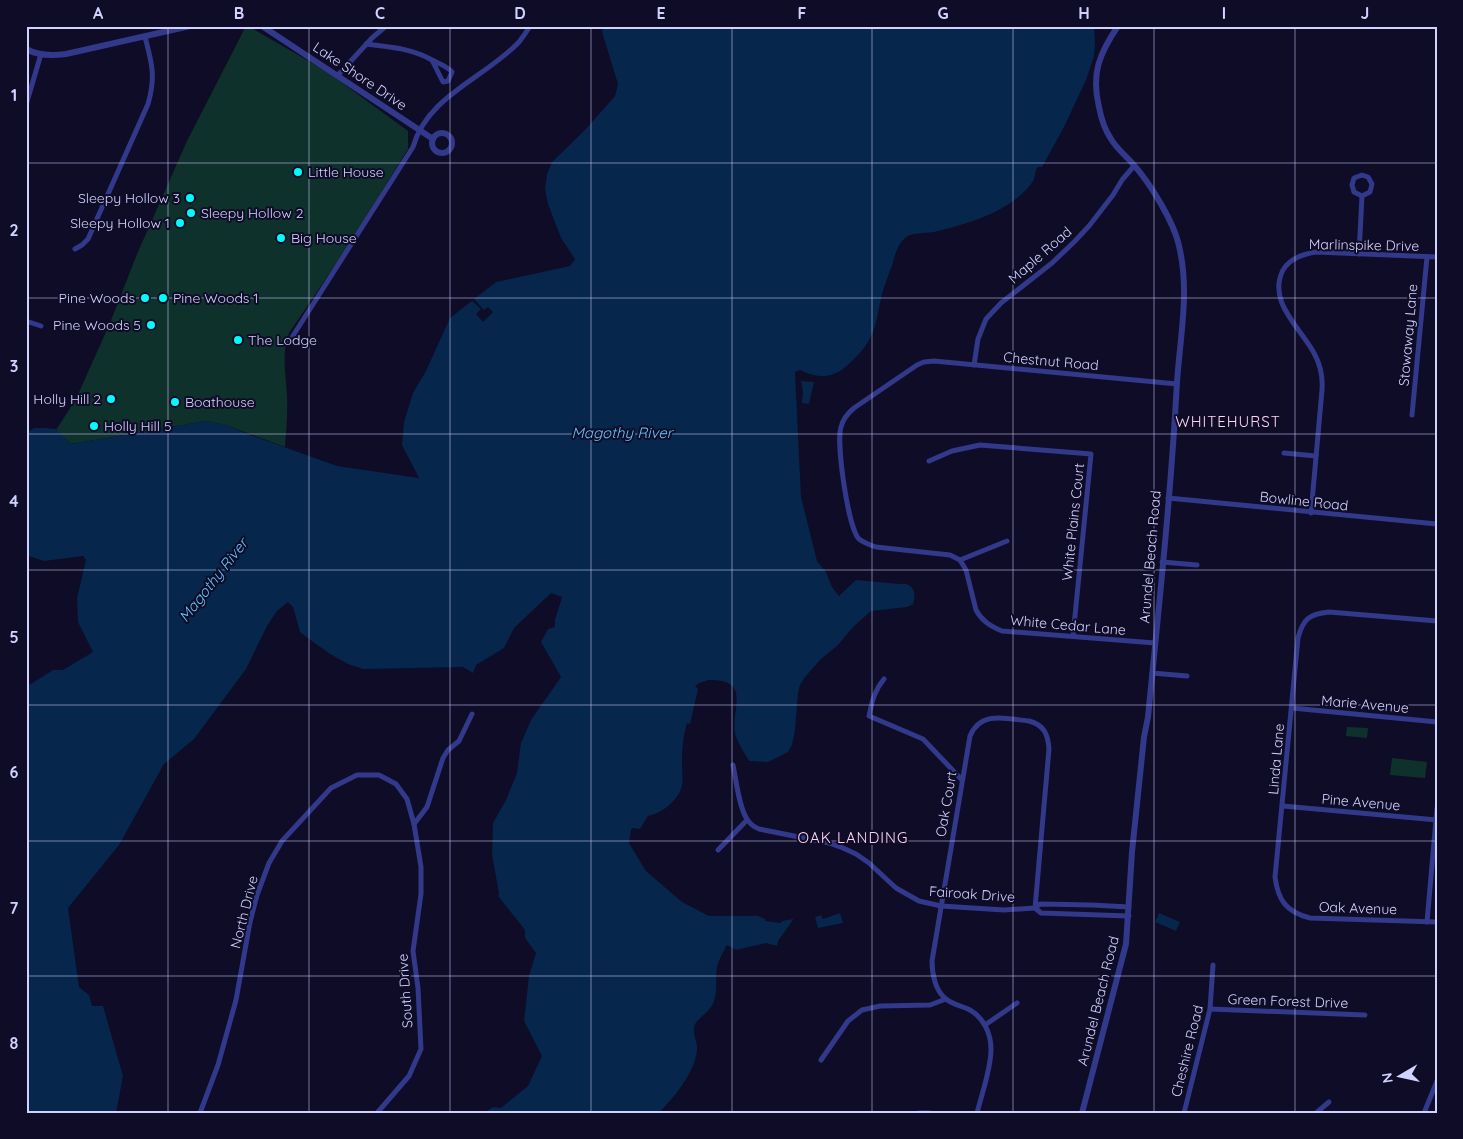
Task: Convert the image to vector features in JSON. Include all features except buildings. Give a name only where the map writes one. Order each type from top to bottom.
[{"type":"street","points":[[26,49],[54,56],[190,26]]},
{"type":"street","name":"Lake Shore Drive","points":[[262,26],[433,139]]},
{"type":"street","points":[[338,76],[366,44],[386,26]]},
{"type":"street","points":[[289,342],[413,147],[418,130],[442,102],[519,42],[530,26]]},
{"type":"street","name":"Arundel Beach Road","points":[[1082,1113],[1126,944],[1132,852],[1155,643],[1184,298],[1179,244],[1167,216],[1134,166],[1116,147],[1110,137],[1102,120],[1095,92],[1096,72],[1099,61],[1118,26]]},
{"type":"street","points":[[75,249],[88,239],[148,104],[153,87],[153,71],[145,37]]},
{"type":"street","points":[[366,44],[419,53],[448,68],[452,72],[448,81],[444,82],[442,80],[432,60]]},
{"type":"street","points":[[26,105],[41,54]]},
{"type":"street","name":"Maple Road","points":[[974,365],[978,339],[986,318],[1001,303],[1052,263],[1074,242],[1113,196],[1122,180],[1134,166]]},
{"type":"street","points":[[1362,175],[1368,177],[1372,184],[1370,192],[1362,196],[1354,192],[1352,185],[1354,178],[1362,175]]},
{"type":"street","points":[[1359,254],[1362,196]]},
{"type":"street","name":"Marlinspike Drive","points":[[1311,513],[1322,374],[1314,352],[1282,305],[1278,294],[1280,280],[1285,267],[1298,256],[1316,252],[1437,257]]},
{"type":"street","name":"Stowaway Lane","points":[[1412,415],[1427,257]]},
{"type":"street","points":[[26,321],[41,326]]},
{"type":"street","name":"Chestnut Road","points":[[960,560],[950,555],[876,547],[859,539],[852,526],[841,466],[841,426],[847,415],[854,408],[908,371],[924,362],[934,361],[1177,384]]},
{"type":"street","name":"White Plains Court","points":[[929,461],[952,450],[980,444],[1091,454],[1073,636]]},
{"type":"street","points":[[1284,454],[1316,456]]},
{"type":"street","name":"Bowline Road","points":[[1168,498],[1437,524]]},
{"type":"street","points":[[960,560],[1007,541]]},
{"type":"street","name":"White Cedar Lane","points":[[960,560],[966,570],[976,610],[989,625],[1002,631],[1155,643]]},
{"type":"street","points":[[1162,562],[1197,565]]},
{"type":"street","name":"Linda Lane","points":[[1283,903],[1275,877],[1300,629],[1313,614],[1329,612],[1437,622]]},
{"type":"street","points":[[1152,673],[1187,676]]},
{"type":"street","points":[[884,679],[872,698],[869,716],[923,739],[962,780]]},
{"type":"street","name":"Marie Avenue","points":[[1292,708],[1437,722]]},
{"type":"street","points":[[414,824],[426,807],[443,758],[448,750],[459,741],[472,714]]},
{"type":"street","name":"Oak Court","points":[[946,999],[937,987],[932,970],[932,961],[970,736],[973,729],[981,721],[993,718],[1030,721],[1045,730],[1049,749],[1035,908]]},
{"type":"street","points":[[718,850],[747,820],[743,812],[733,765]]},
{"type":"street","name":"North Drive","points":[[200,1113],[218,1065],[238,994],[250,922],[257,895],[269,863],[282,841],[331,788],[357,775],[379,775],[396,784],[408,799],[414,824]]},
{"type":"street","name":"Pine Avenue","points":[[1283,806],[1436,820]]},
{"type":"street","points":[[1426,922],[1437,808]]},
{"type":"street","name":"Fairoak Drive","points":[[747,820],[759,829],[829,843],[843,848],[856,854],[907,895],[919,901],[940,906],[1004,910],[1035,908],[1040,904],[1129,907]]},
{"type":"street","name":"South Drive","points":[[377,1113],[408,1076],[421,1049],[418,988],[413,951],[422,894],[421,867],[414,824]]},
{"type":"street","name":"Oak Avenue","points":[[1283,903],[1291,911],[1310,918],[1437,922]]},
{"type":"street","name":"Fairoak Drive","points":[[1035,908],[1040,912],[1129,916]]},
{"type":"street","name":"Cheshire Road","points":[[1184,1113],[1210,1009],[1213,965]]},
{"type":"street","points":[[821,1060],[848,1021],[862,1010],[880,1006],[930,1005],[946,999],[971,1010],[978,1016],[985,1024],[990,1040],[992,1048],[990,1060],[977,1113]]},
{"type":"street","points":[[985,1024],[1016,1003]]},
{"type":"street","name":"Green Forest Drive","points":[[1210,1009],[1365,1015]]},
{"type":"street","points":[[1424,1113],[1437,1081]]},
{"type":"street","points":[[1316,1113],[1329,1102]]},
{"type":"street","points":[[919,1113],[930,1113]]},
{"type":"green space","points":[[246,26],[326,71],[408,131],[408,149],[346,249],[289,333],[285,349],[287,422],[285,447],[226,425],[206,421],[71,444],[56,430],[76,399],[187,141]]},
{"type":"green space","points":[[1347,727],[1368,728],[1367,738],[1346,736]]},
{"type":"green space","points":[[1392,758],[1427,762],[1425,778],[1390,775]]},
{"type":"water","name":"Magothy River","points":[[604,26],[1094,26],[1094,56],[1086,80],[1064,127],[1042,167],[1038,167],[1030,186],[1011,203],[988,215],[950,228],[913,234],[906,237],[900,243],[896,253],[882,294],[873,330],[862,350],[845,367],[827,376],[814,375],[800,370],[795,372],[801,497],[817,561],[826,572],[832,587],[839,596],[856,580],[904,584],[913,589],[913,604],[907,607],[871,611],[853,627],[838,645],[821,659],[800,685],[792,745],[788,752],[768,762],[749,761],[737,740],[734,725],[737,701],[734,688],[729,684],[714,680],[707,680],[695,686],[698,689],[690,724],[687,723],[684,738],[682,786],[680,791],[669,806],[648,816],[640,829],[632,828],[631,830],[629,843],[646,871],[682,902],[709,916],[758,916],[765,919],[765,921],[781,923],[782,921],[793,920],[778,941],[777,946],[766,943],[736,950],[727,945],[717,967],[714,1001],[695,1025],[697,1051],[692,1068],[677,1092],[659,1113],[484,1113],[493,1107],[501,1108],[528,1086],[542,1056],[524,1021],[529,976],[536,953],[525,938],[525,930],[498,896],[492,854],[493,823],[506,800],[517,773],[521,743],[531,720],[561,677],[541,642],[548,629],[555,627],[555,620],[562,597],[551,593],[514,628],[504,648],[476,665],[473,673],[463,667],[363,669],[348,664],[330,654],[300,632],[293,607],[288,602],[277,611],[267,626],[246,669],[194,739],[164,764],[119,845],[68,908],[79,987],[89,995],[92,1006],[103,1006],[123,1076],[116,1113],[26,1113],[26,687],[53,670],[63,670],[93,652],[78,622],[77,598],[86,560],[83,556],[44,561],[26,555],[26,433],[34,428],[56,429],[71,444],[206,421],[226,425],[337,466],[419,478],[402,445],[404,422],[413,393],[426,371],[450,318],[496,282],[570,266],[575,259],[561,238],[548,204],[545,189],[547,174],[552,162],[585,130],[615,96],[618,84],[602,32]]},
{"type":"water","points":[[801,381],[814,382],[809,404],[802,403]]},
{"type":"water","points":[[840,913],[843,923],[818,928],[815,917],[821,915],[823,919]]},
{"type":"water","points":[[1159,913],[1180,922],[1176,931],[1155,922]]},
{"type":"pier","points":[[473,298],[484,310],[488,307],[493,312],[483,322],[476,314],[481,309],[471,300]]},
{"type":"place","name":"Little House","points":[[298,172]]},
{"type":"place","name":"Sleepy Hollow 3","points":[[190,198]]},
{"type":"place","name":"Sleepy Hollow 2","points":[[191,213]]},
{"type":"place","name":"Sleepy Hollow 1","points":[[180,223]]},
{"type":"place","name":"Big House","points":[[281,238]]},
{"type":"place","name":"Pine Woods","points":[[145,298]]},
{"type":"place","name":"Pine Woods 1","points":[[163,298]]},
{"type":"place","name":"Pine Woods 5","points":[[151,325]]},
{"type":"place","name":"The Lodge","points":[[238,340]]},
{"type":"place","name":"Holly Hill 2","points":[[111,399]]},
{"type":"place","name":"Boathouse","points":[[175,402]]},
{"type":"place","name":"Holly Hill 5","points":[[94,426]]},
{"type":"district","name":"WHITEHURST","points":[[1228,421]]},
{"type":"district","name":"OAK LANDING","points":[[853,837]]}]
